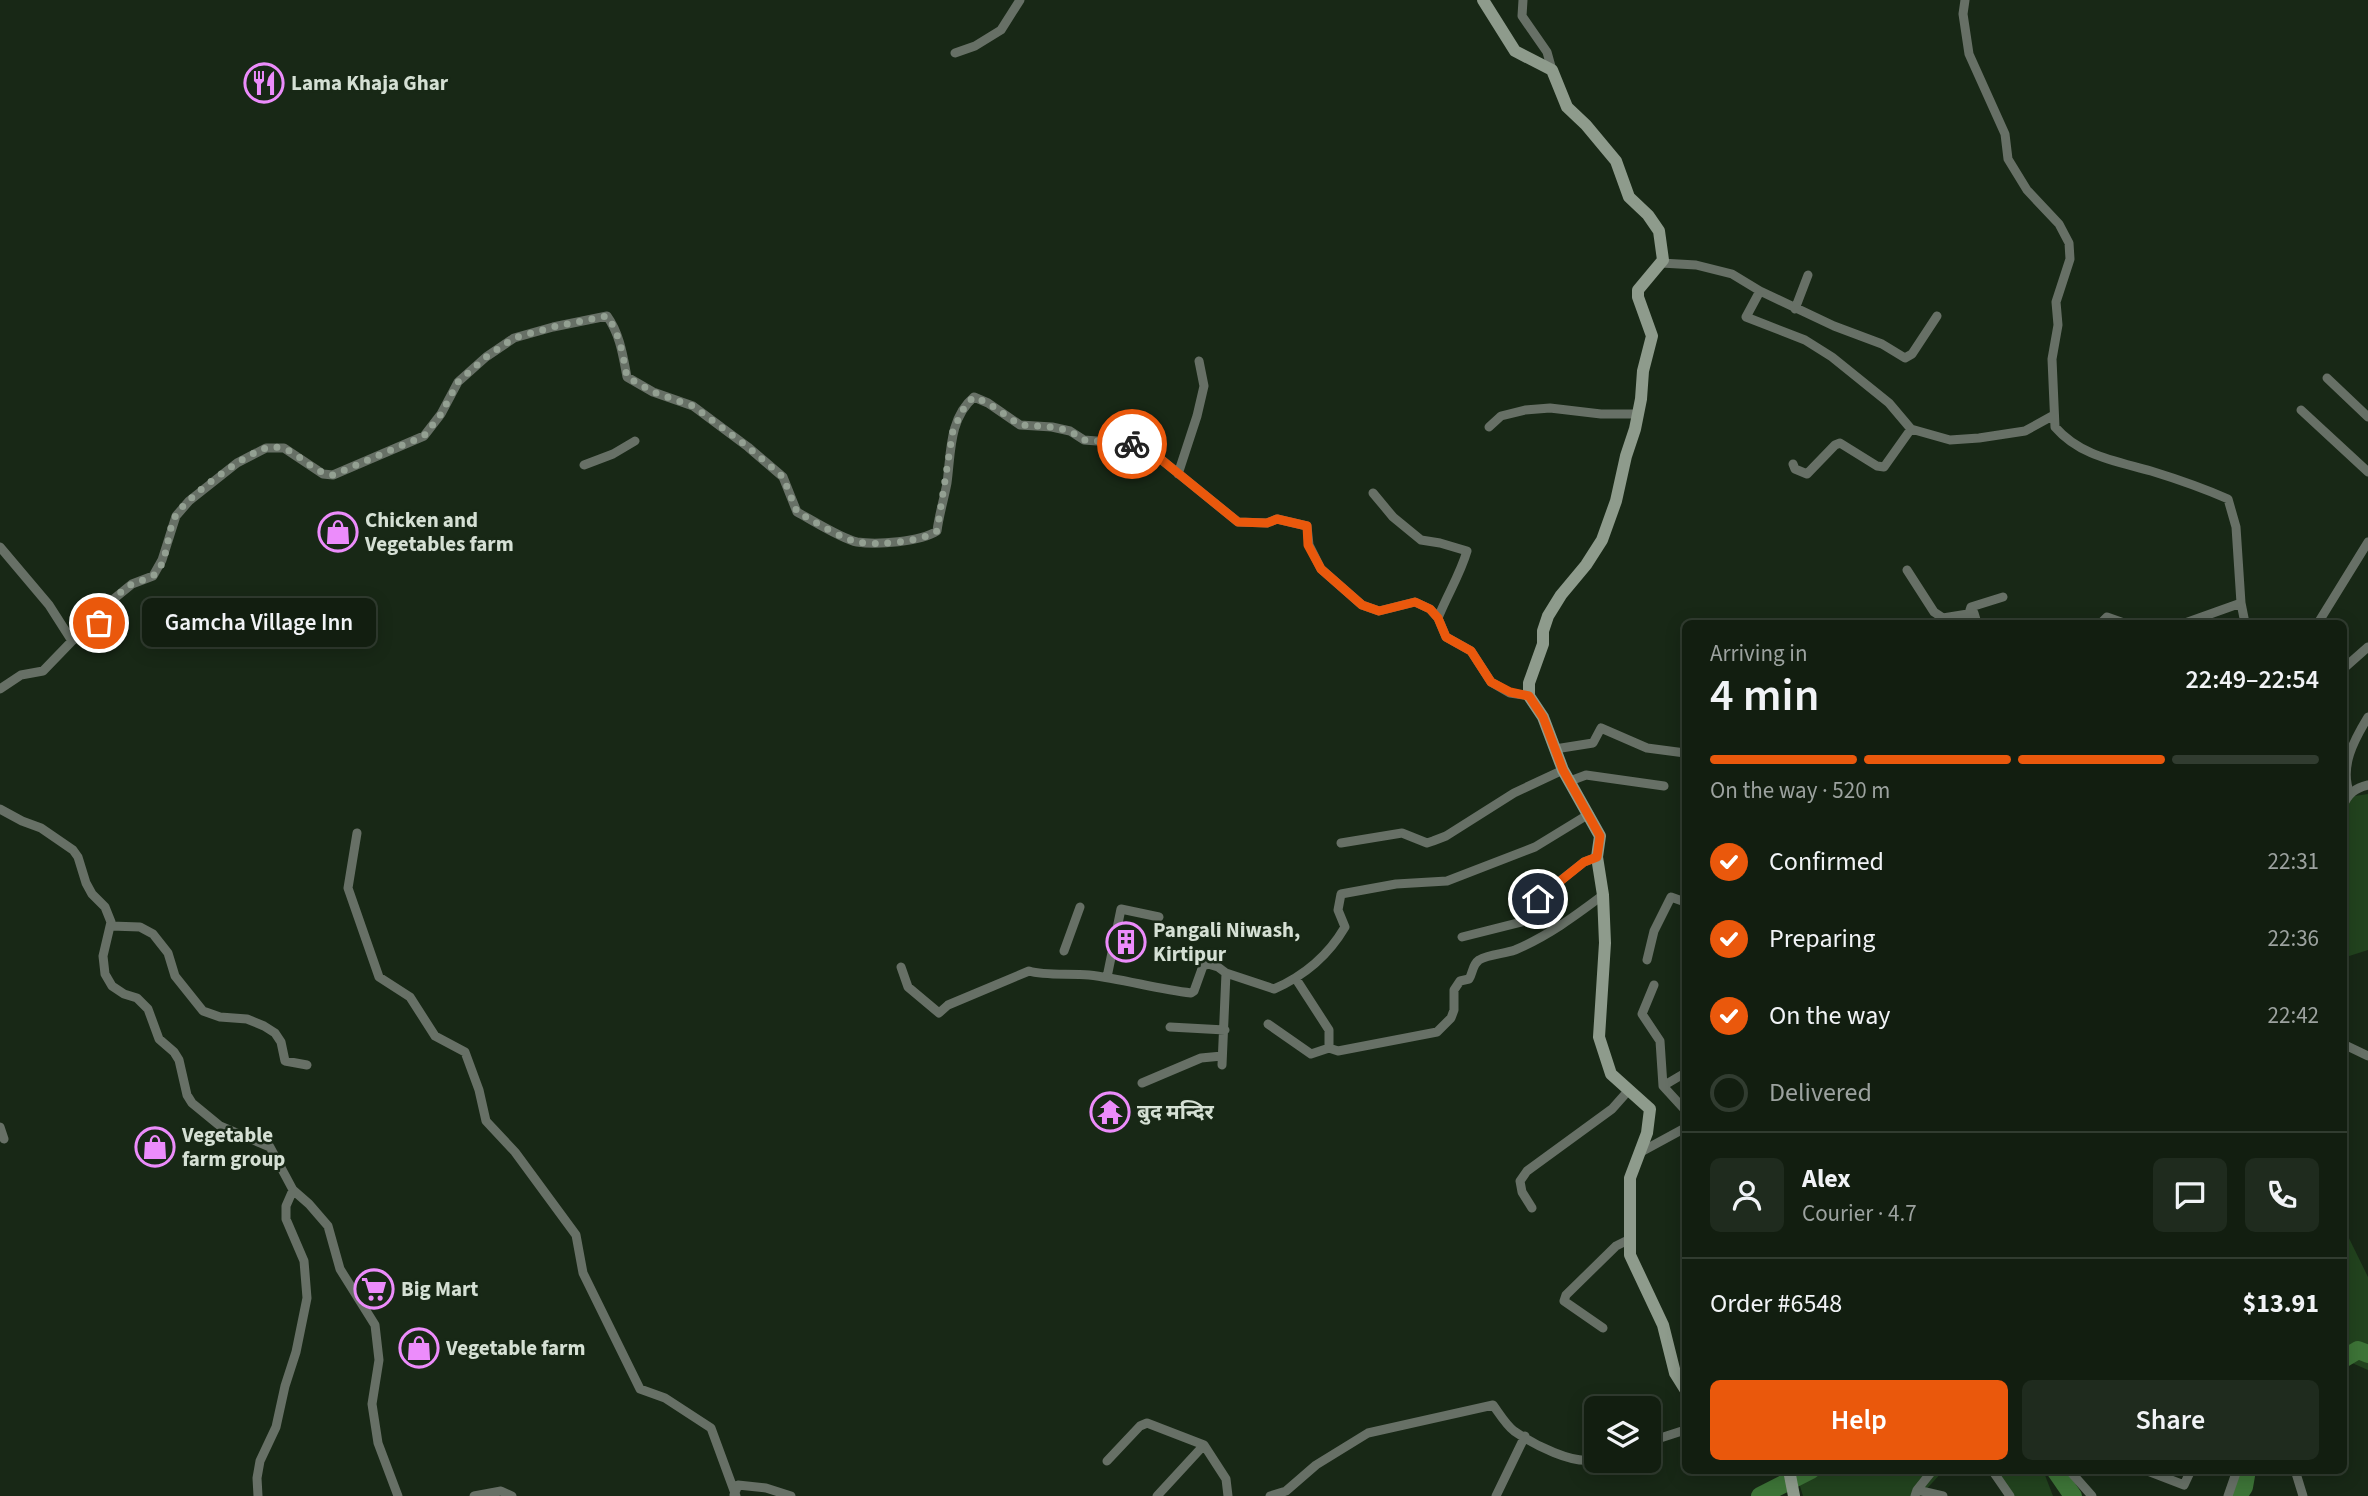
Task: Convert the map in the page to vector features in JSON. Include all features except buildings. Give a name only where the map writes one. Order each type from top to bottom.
[{"type":"street","points":[[955,53],[975,46],[1001,30],[1020,0]]},
{"type":"street","points":[[1483,0],[1515,51],[1552,70]]},
{"type":"street","points":[[1523,0],[1522,16],[1547,52],[1567,107],[1616,161],[1629,197],[1648,215],[1659,231],[1663,260],[1661,263],[1696,265],[1732,274],[1795,309],[1882,344],[1905,358],[1912,354],[1937,316]]},
{"type":"street","points":[[1965,0],[1963,14],[1969,54],[2005,134],[2008,159],[2026,190],[2059,224],[2069,243],[2070,259],[2056,302],[2058,325],[2052,359],[2055,427],[2092,456],[2154,472],[2228,499],[2236,527],[2244,620]]},
{"type":"street","points":[[1663,260],[1637,290],[1652,336],[1643,371],[1641,399],[1606,530],[1586,565],[1561,595],[1548,616],[1543,644],[1529,683],[1529,696],[1543,717],[1567,776],[1600,836],[1597,857],[1603,895],[1605,943],[1599,1037],[1611,1074],[1650,1109],[1647,1133],[1630,1178],[1630,1255],[1663,1325],[1675,1373],[1682,1384]]},
{"type":"street","points":[[1795,309],[1808,275]]},
{"type":"street","points":[[1760,291],[1746,317],[1805,340],[1832,357],[1889,402],[1911,429],[1950,440],[1979,438],[2025,430],[2054,415]]},
{"type":"street","points":[[0,689],[21,675],[43,671],[72,641],[99,623],[110,602],[132,584],[153,576],[162,561],[176,516],[189,501],[237,463],[266,448],[284,448],[323,474],[333,475],[424,436],[441,414],[458,382],[486,357],[514,338],[607,316],[614,324],[622,348],[627,377],[653,392],[693,406],[783,477],[797,512],[855,542],[914,541],[937,531],[953,430],[966,404],[974,397],[988,403],[1020,425],[1052,427],[1070,431],[1084,440],[1135,444],[1147,448],[1238,522],[1267,523],[1277,519],[1307,526],[1308,545],[1321,569],[1362,605],[1379,611],[1415,602],[1430,609],[1438,618],[1446,637],[1471,651],[1491,682],[1510,692],[1529,696]]},
{"type":"street","points":[[1178,474],[1198,416],[1204,386],[1199,360]]},
{"type":"street","points":[[2327,378],[2368,417]]},
{"type":"street","points":[[1489,427],[1501,416],[1525,410],[1550,408],[1601,415],[1637,414]]},
{"type":"street","points":[[2301,410],[2368,472]]},
{"type":"street","points":[[1793,464],[1795,469],[1807,474],[1840,443],[1877,466],[1884,467],[1911,429]]},
{"type":"street","points":[[584,465],[613,454],[635,441]]},
{"type":"street","points":[[1373,492],[1393,517],[1421,540],[1440,542],[1467,551],[1460,575],[1438,618]]},
{"type":"street","points":[[2320,620],[2368,541]]},
{"type":"street","points":[[0,547],[49,605],[72,641]]},
{"type":"street","points":[[1907,570],[1938,617],[1974,613]]},
{"type":"street","points":[[1977,620],[1969,610],[1971,607],[2003,597]]},
{"type":"street","points":[[2193,620],[2241,603]]},
{"type":"street","points":[[2347,665],[2368,647]]},
{"type":"street","points":[[2347,761],[2356,737],[2368,717]]},
{"type":"street","points":[[1555,749],[1593,743],[1601,728],[1647,748],[1682,753]]},
{"type":"street","points":[[1341,843],[1402,833],[1427,843],[1446,836],[1514,793],[1567,776],[1586,775],[1664,786]]},
{"type":"street","points":[[2347,799],[2360,787],[2368,785]]},
{"type":"street","points":[[2347,787],[2350,794]]},
{"type":"street","points":[[0,809],[41,828],[73,850],[86,883],[92,894],[105,907],[111,926],[103,957],[105,974],[112,986],[137,998],[148,1009],[159,1039],[179,1060],[187,1095],[192,1103],[220,1126],[270,1147],[293,1190],[309,1203],[328,1226],[340,1269],[375,1325],[379,1360],[372,1404],[378,1443],[398,1496]]},
{"type":"street","points":[[901,967],[908,987],[939,1013],[948,1004],[1022,973],[1061,972],[1107,977],[1191,993],[1194,992],[1206,964],[1274,989],[1296,979],[1332,948],[1345,928],[1339,910],[1341,894],[1396,884],[1447,881],[1535,847],[1589,814]]},
{"type":"street","points":[[357,832],[348,888],[379,977],[410,997],[435,1036],[465,1052],[479,1090],[486,1121],[515,1152],[576,1236],[583,1273],[640,1389],[665,1398],[711,1428],[735,1495]]},
{"type":"street","points":[[1462,937],[1533,919],[1535,916],[1532,903],[1584,862],[1597,857]]},
{"type":"street","points":[[1268,1024],[1311,1054],[1329,1048],[1338,1051],[1437,1031],[1451,1018],[1454,1010],[1454,990],[1460,981],[1469,979],[1480,959],[1514,951],[1569,921],[1603,895]]},
{"type":"street","points":[[1647,960],[1654,931],[1671,897],[1682,901]]},
{"type":"street","points":[[1064,951],[1080,907]]},
{"type":"street","points":[[1107,977],[1121,909],[1159,917]]},
{"type":"street","points":[[111,926],[140,927],[153,934],[168,953],[175,976],[203,1011],[220,1017],[247,1019],[264,1026],[275,1033],[281,1042],[285,1061],[307,1065]]},
{"type":"street","points":[[1142,1083],[1201,1058],[1222,1060],[1226,973]]},
{"type":"street","points":[[1296,979],[1329,1030],[1329,1048]]},
{"type":"street","points":[[1654,985],[1642,1014],[1660,1041],[1663,1086],[1682,1107]]},
{"type":"street","points":[[1170,1027],[1225,1030]]},
{"type":"street","points":[[2347,1046],[2368,1056]]},
{"type":"street","points":[[1663,1086],[1682,1075]]},
{"type":"street","points":[[1532,1208],[1522,1192],[1520,1181],[1527,1171],[1585,1126],[1612,1109],[1628,1091]]},
{"type":"street","points":[[0,1127],[4,1139]]},
{"type":"street","points":[[1639,1153],[1682,1130]]},
{"type":"street","points":[[258,1496],[260,1461],[276,1427],[307,1298],[304,1261],[286,1219],[286,1206],[293,1190]]},
{"type":"street","points":[[1603,1328],[1564,1301],[1566,1295],[1616,1246],[1630,1239]]},
{"type":"street","points":[[1270,1496],[1286,1491],[1316,1465],[1368,1433],[1493,1405],[1513,1430],[1560,1455],[1584,1461]]},
{"type":"street","points":[[1107,1461],[1140,1426],[1147,1423],[1204,1445],[1226,1479],[1229,1486],[1228,1496]]},
{"type":"street","points":[[1661,1438],[1682,1431]]},
{"type":"street","points":[[1496,1496],[1525,1436]]},
{"type":"street","points":[[1157,1496],[1204,1445]]},
{"type":"street","points":[[1790,1474],[1794,1496]]},
{"type":"street","points":[[1916,1493],[1930,1474]]},
{"type":"street","points":[[1995,1474],[2010,1496]]},
{"type":"street","points":[[2073,1474],[2092,1496]]},
{"type":"street","points":[[2156,1474],[2185,1485],[2189,1474]]},
{"type":"street","points":[[2228,1496],[2236,1474]]},
{"type":"street","points":[[2296,1474],[2303,1496]]},
{"type":"street","points":[[735,1495],[738,1486],[750,1486],[791,1496]]},
{"type":"street","points":[[474,1496],[501,1491],[512,1496]]},
{"type":"street","points":[[1916,1493],[1943,1496]]},
{"type":"green space","points":[[2368,794],[2368,950],[2347,957],[2347,799]]},
{"type":"green space","points":[[2347,1234],[2368,1277],[2368,1370],[2347,1361]]},
{"type":"green space","points":[[1796,1474],[1940,1474],[1920,1496],[1803,1496]]},
{"type":"green space","points":[[1999,1474],[2045,1474],[2053,1496],[2010,1496]]},
{"type":"waterway","points":[[2347,1357],[2358,1350],[2368,1354]]},
{"type":"waterway","points":[[1760,1496],[1803,1474]]},
{"type":"waterway","points":[[2058,1474],[2073,1496]]},
{"type":"waterway","points":[[2238,1496],[2244,1487],[2246,1474]]},
{"type":"way so far","points":[[99,623],[110,602],[132,584],[153,576],[162,561],[176,516],[189,501],[237,463],[266,448],[284,448],[323,474],[333,475],[424,436],[441,414],[458,382],[486,357],[514,338],[607,316],[614,324],[622,348],[627,377],[653,392],[693,406],[783,477],[797,512],[855,542],[914,541],[937,531],[953,430],[966,404],[974,397],[988,403],[1020,425],[1070,431],[1084,440],[1132,444]]},
{"type":"place","name":"Lama Khaja Ghar","points":[[264,83]]},
{"type":"place","name":"Chicken and Vegetables farm","points":[[338,532]]},
{"type":"place","name":"Gamcha Village Inn","points":[[99,623]]},
{"type":"place","name":"Pangali Niwash, Kirtipur","points":[[1126,942]]},
{"type":"place","name":"बुद मन्दिर","points":[[1110,1112]]},
{"type":"place","name":"Vegetable farm group","points":[[155,1147]]},
{"type":"place","name":"Big Mart","points":[[374,1289]]},
{"type":"place","name":"Vegetable farm","points":[[419,1348]]},
{"type":"route","points":[[1132,444],[1147,448],[1238,522],[1267,523],[1277,519],[1307,526],[1308,545],[1321,569],[1362,605],[1379,611],[1415,602],[1430,609],[1438,618],[1446,637],[1471,651],[1491,682],[1510,692],[1529,696],[1543,717],[1563,770],[1600,836],[1597,857],[1584,862],[1538,899]]}]
